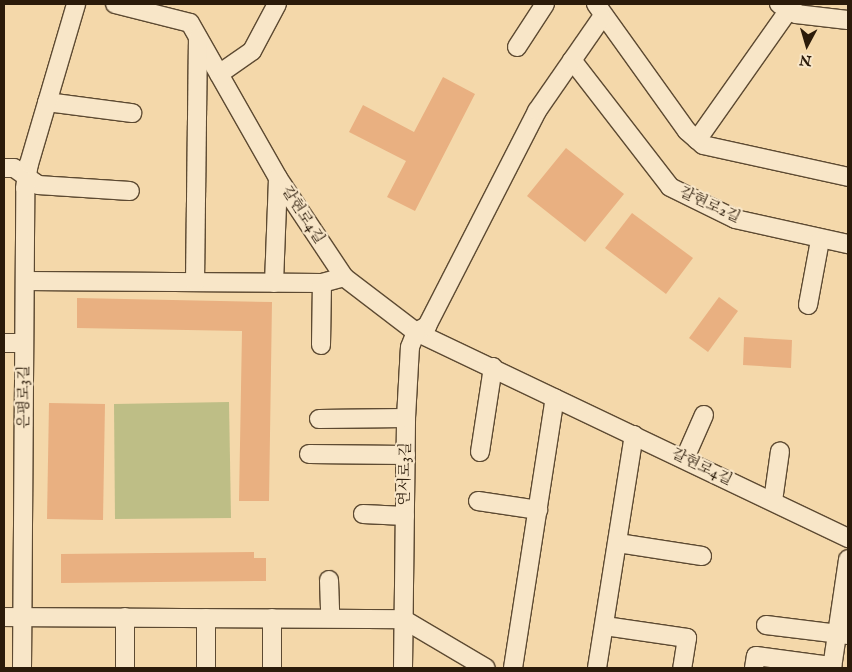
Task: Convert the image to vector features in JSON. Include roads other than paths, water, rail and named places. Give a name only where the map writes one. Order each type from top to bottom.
[{"type":"street","name":"은평로3길","points":[[22,668],[27,178],[76,4]]},
{"type":"street","name":"갈현로4길","points":[[115,4],[165,10],[190,23],[278,178],[344,277],[423,334],[685,458],[848,538]]},
{"type":"street","points":[[219,74],[252,51],[277,4]]},
{"type":"street","points":[[517,47],[545,4]]},
{"type":"street","points":[[697,140],[786,6],[848,20]]},
{"type":"street","points":[[423,334],[538,112],[572,60],[599,10],[687,131],[703,145],[848,177]]},
{"type":"street","points":[[196,282],[198,37]]},
{"type":"street","name":"갈현로2길","points":[[572,60],[670,187],[734,219],[820,240],[848,244]]},
{"type":"street","points":[[47,102],[132,113]]},
{"type":"street","points":[[4,168],[14,168],[38,185],[130,191]]},
{"type":"street","points":[[274,283],[278,178]]},
{"type":"street","points":[[808,305],[820,240]]},
{"type":"street","points":[[25,281],[322,283],[344,277]]},
{"type":"street","points":[[321,345],[322,283]]},
{"type":"street","name":"연서로3길","points":[[403,668],[406,418],[410,347],[423,334]]},
{"type":"street","points":[[4,343],[24,343]]},
{"type":"street","points":[[480,452],[493,367]]},
{"type":"street","points":[[513,668],[555,398]]},
{"type":"street","points":[[685,458],[704,415]]},
{"type":"street","points":[[319,419],[406,418]]},
{"type":"street","points":[[597,668],[634,435]]},
{"type":"street","points":[[772,501],[780,451]]},
{"type":"street","points":[[308,454],[406,455]]},
{"type":"street","points":[[478,501],[538,510]]},
{"type":"street","points":[[363,514],[405,516]]},
{"type":"street","points":[[618,542],[702,556]]},
{"type":"street","points":[[754,668],[756,656],[832,667],[843,634],[848,559]]},
{"type":"street","points":[[329,580],[330,618]]},
{"type":"street","points":[[4,617],[403,618],[486,668]]},
{"type":"street","points":[[124,617],[125,668]]},
{"type":"street","points":[[206,618],[206,668]]},
{"type":"street","points":[[272,618],[272,668]]},
{"type":"street","points":[[766,625],[843,634]]},
{"type":"street","points":[[605,626],[687,638],[682,668]]}]
